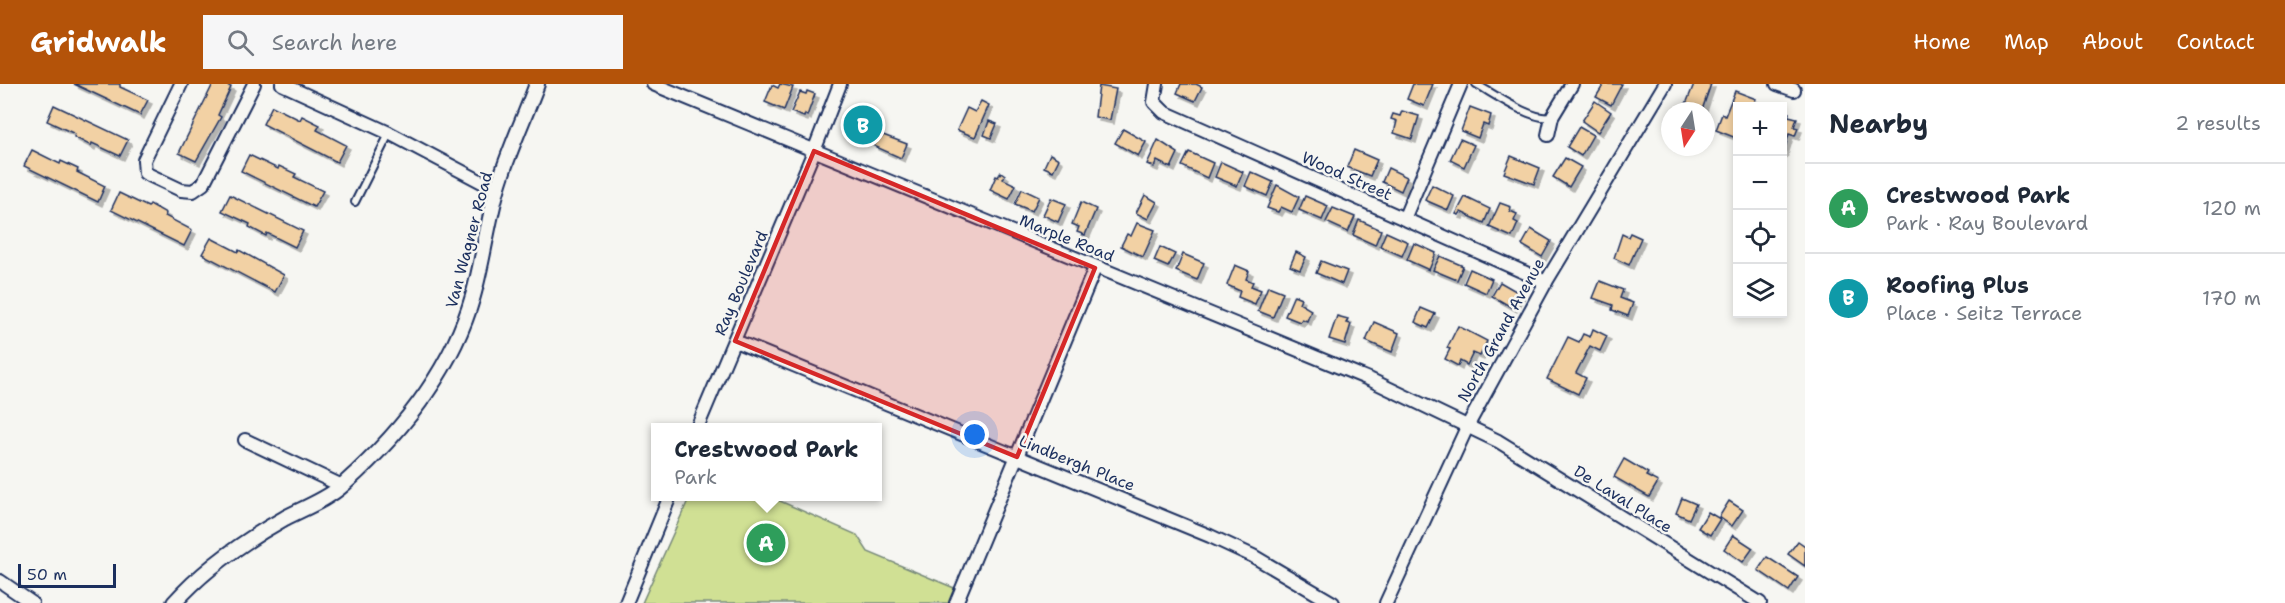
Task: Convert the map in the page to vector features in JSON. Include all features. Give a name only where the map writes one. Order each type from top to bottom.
[{"type":"street","points":[[181,84],[144,160],[144,169],[181,190],[193,191],[203,184],[254,84]]},
{"type":"street","points":[[282,84],[389,133],[497,190]]},
{"type":"street","name":"Van Wagner Road","points":[[174,603],[222,557],[342,486],[384,446],[429,389],[449,356],[473,297],[497,190],[537,84]]},
{"type":"street","name":"Marple Road","points":[[653,84],[1371,380],[1468,424]]},
{"type":"street","name":"Ray Boulevard","points":[[700,423],[814,152],[840,84]]},
{"type":"street","name":"Wood Street","points":[[1157,84],[1154,102],[1164,112],[1546,282]]},
{"type":"street","points":[[1404,219],[1461,84]]},
{"type":"street","points":[[1548,135],[1552,117],[1572,84]]},
{"type":"street","name":"North Grand Avenue","points":[[1386,603],[1468,424],[1546,282],[1665,84]]},
{"type":"street","points":[[1777,84],[1794,90]]},
{"type":"street","points":[[956,603],[1095,268]]},
{"type":"street","name":"Lindbergh Place","points":[[735,341],[1253,556],[1333,603]]},
{"type":"street","name":"De Laval Place","points":[[1468,424],[1760,603]]},
{"type":"street","points":[[245,440],[342,486]]},
{"type":"street","points":[[626,603],[668,501]]},
{"type":"street","points":[[0,581],[32,603]]},
{"type":"lane","points":[[1476,84],[1527,112],[1544,118],[1552,117]]},
{"type":"lane","points":[[355,202],[389,133]]},
{"type":"highlighted area","points":[[814,151],[1095,268],[1017,457],[735,341]]},
{"type":"green space","points":[[688,501],[780,501],[857,535],[868,552],[959,590],[953,603],[642,603]]},
{"type":"building","points":[[74,84],[120,84],[120,87],[148,100],[140,115]]},
{"type":"building","points":[[213,84],[225,84],[231,87],[218,115],[221,117],[196,161],[179,153]]},
{"type":"building","points":[[780,84],[793,87],[784,110],[765,102],[772,85],[778,88]]},
{"type":"building","points":[[1181,84],[1196,84],[1202,87],[1195,101],[1177,93]]},
{"type":"building","points":[[1413,84],[1433,84],[1424,106],[1407,99]]},
{"type":"building","points":[[1604,84],[1622,84],[1611,105],[1596,97]]},
{"type":"building","points":[[1694,84],[1711,84],[1705,102],[1687,102]]},
{"type":"building","points":[[1099,86],[1116,89],[1110,120],[1095,117]]},
{"type":"building","points":[[807,91],[815,94],[807,116],[791,112],[800,92],[806,94]]},
{"type":"building","points":[[1735,91],[1756,99],[1755,102],[1733,102],[1733,137],[1716,130],[1722,114],[1725,116]]},
{"type":"building","points":[[981,101],[989,105],[975,137],[957,130],[967,108],[975,112]]},
{"type":"building","points":[[1595,101],[1611,112],[1598,132],[1582,121]]},
{"type":"building","points":[[54,105],[128,140],[120,156],[92,143],[91,146],[74,137],[75,134],[47,121]]},
{"type":"building","points":[[272,106],[300,120],[302,116],[320,125],[317,130],[346,145],[337,162],[263,124]]},
{"type":"building","points":[[1470,107],[1491,115],[1488,126],[1483,124],[1478,138],[1461,131]]},
{"type":"building","points":[[860,108],[874,114],[871,122],[875,123],[873,128],[869,127],[860,140],[851,136],[853,129],[851,129]]},
{"type":"building","points":[[1402,111],[1419,116],[1412,139],[1394,133],[1397,121],[1391,119],[1393,114],[1400,116]]},
{"type":"building","points":[[1787,112],[1788,116],[1797,118],[1794,127],[1798,128],[1795,136],[1789,134],[1787,141]]},
{"type":"building","points":[[989,121],[997,124],[991,138],[984,135]]},
{"type":"building","points":[[1579,127],[1593,135],[1581,156],[1567,147]]},
{"type":"building","points":[[1123,129],[1146,142],[1138,156],[1115,143]]},
{"type":"building","points":[[883,135],[907,144],[901,158],[874,146],[879,136]]},
{"type":"building","points":[[1460,139],[1474,145],[1464,167],[1450,160]]},
{"type":"building","points":[[1158,140],[1178,153],[1171,168],[1157,161],[1154,167],[1147,164]]},
{"type":"building","points":[[32,150],[60,164],[61,161],[78,169],[77,172],[105,186],[98,202],[24,166]]},
{"type":"building","points":[[1354,150],[1377,160],[1370,176],[1347,167]]},
{"type":"building","points":[[1189,152],[1213,163],[1207,178],[1182,166]]},
{"type":"building","points":[[1050,154],[1059,159],[1053,171],[1044,167]]},
{"type":"building","points":[[249,155],[278,169],[279,166],[296,174],[294,177],[323,191],[314,207],[241,171]]},
{"type":"building","points":[[1511,156],[1540,168],[1534,184],[1504,173]]},
{"type":"building","points":[[1565,158],[1581,167],[1569,187],[1553,177]]},
{"type":"building","points":[[1221,162],[1243,172],[1237,186],[1215,177]]},
{"type":"building","points":[[1388,168],[1407,177],[1401,191],[1382,182]]},
{"type":"building","points":[[1001,172],[1005,175],[1003,179],[1016,185],[1009,199],[990,190],[996,176],[998,177]]},
{"type":"building","points":[[1251,172],[1273,182],[1267,196],[1245,186]]},
{"type":"building","points":[[1277,185],[1299,197],[1292,212],[1281,207],[1278,212],[1267,208]]},
{"type":"building","points":[[1432,185],[1454,196],[1448,210],[1425,200]]},
{"type":"building","points":[[1022,189],[1039,197],[1032,211],[1015,204]]},
{"type":"building","points":[[119,193],[148,207],[150,204],[166,213],[165,216],[192,230],[184,246],[111,210]]},
{"type":"building","points":[[230,195],[303,231],[295,247],[267,233],[266,236],[249,227],[250,224],[222,211]]},
{"type":"building","points":[[1145,195],[1157,202],[1148,219],[1136,213]]},
{"type":"building","points":[[1305,196],[1328,206],[1322,220],[1299,210]]},
{"type":"building","points":[[1465,197],[1490,209],[1484,223],[1461,212],[1459,215],[1456,214]]},
{"type":"building","points":[[1051,198],[1066,204],[1058,222],[1043,215]]},
{"type":"building","points":[[1081,202],[1096,209],[1085,235],[1077,232],[1079,227],[1072,224]]},
{"type":"building","points":[[1500,203],[1511,207],[1510,211],[1517,214],[1514,221],[1518,223],[1512,237],[1489,227]]},
{"type":"building","points":[[1333,208],[1355,217],[1348,232],[1326,222]]},
{"type":"building","points":[[1359,220],[1381,230],[1375,245],[1353,235]]},
{"type":"building","points":[[1137,223],[1155,230],[1143,257],[1121,246],[1127,234],[1131,236]]},
{"type":"building","points":[[1531,229],[1551,241],[1542,257],[1522,245]]},
{"type":"building","points":[[1386,232],[1408,242],[1402,256],[1380,246]]},
{"type":"building","points":[[1630,233],[1641,238],[1629,265],[1614,258],[1622,234],[1628,237]]},
{"type":"building","points":[[211,238],[238,252],[239,250],[284,275],[275,292],[202,254]]},
{"type":"building","points":[[1414,243],[1436,253],[1429,270],[1407,260]]},
{"type":"building","points":[[1160,247],[1175,254],[1168,267],[1154,261]]},
{"type":"building","points":[[1296,252],[1306,257],[1300,270],[1290,266]]},
{"type":"building","points":[[1183,254],[1204,263],[1197,280],[1176,271]]},
{"type":"building","points":[[1440,256],[1463,266],[1457,280],[1433,270]]},
{"type":"building","points":[[1321,261],[1347,271],[1342,284],[1316,273]]},
{"type":"building","points":[[1235,265],[1249,271],[1246,279],[1253,282],[1251,286],[1261,290],[1255,304],[1238,297],[1240,291],[1227,285]]},
{"type":"building","points":[[1470,269],[1492,279],[1486,293],[1464,283]]},
{"type":"building","points":[[1600,281],[1623,290],[1620,298],[1633,303],[1628,316],[1612,310],[1613,305],[1593,298]]},
{"type":"building","points":[[1500,282],[1521,294],[1513,308],[1492,296]]},
{"type":"building","points":[[1268,286],[1283,292],[1273,317],[1258,311]]},
{"type":"building","points":[[1294,295],[1301,298],[1299,303],[1311,310],[1307,321],[1302,319],[1300,322],[1285,316]]},
{"type":"building","points":[[1421,308],[1435,314],[1428,328],[1415,322]]},
{"type":"building","points":[[1337,316],[1348,319],[1346,323],[1351,324],[1345,344],[1329,339]]},
{"type":"building","points":[[1374,322],[1399,333],[1392,352],[1366,341]]},
{"type":"building","points":[[1458,326],[1487,341],[1480,356],[1473,353],[1467,365],[1460,361],[1458,366],[1445,359],[1450,349],[1447,348]]},
{"type":"building","points":[[1593,329],[1607,336],[1600,351],[1590,346],[1576,373],[1586,378],[1578,394],[1547,379],[1568,337],[1579,342],[1583,334],[1590,337]]},
{"type":"building","points":[[1624,459],[1648,473],[1646,476],[1658,482],[1649,497],[1614,477]]},
{"type":"building","points":[[1682,498],[1696,504],[1689,519],[1676,513]]},
{"type":"building","points":[[1729,501],[1743,510],[1732,526],[1719,517]]},
{"type":"building","points":[[1708,512],[1720,519],[1710,535],[1698,528]]},
{"type":"building","points":[[1733,535],[1753,548],[1743,562],[1724,549]]},
{"type":"building","points":[[1798,541],[1805,546],[1805,566],[1788,554]]},
{"type":"building","points":[[1767,557],[1798,577],[1789,591],[1758,570]]},
{"type":"place","name":"Roofing Plus","points":[[863,125]]},
{"type":"place","name":"Crestwood Park","points":[[766,543]]}]
